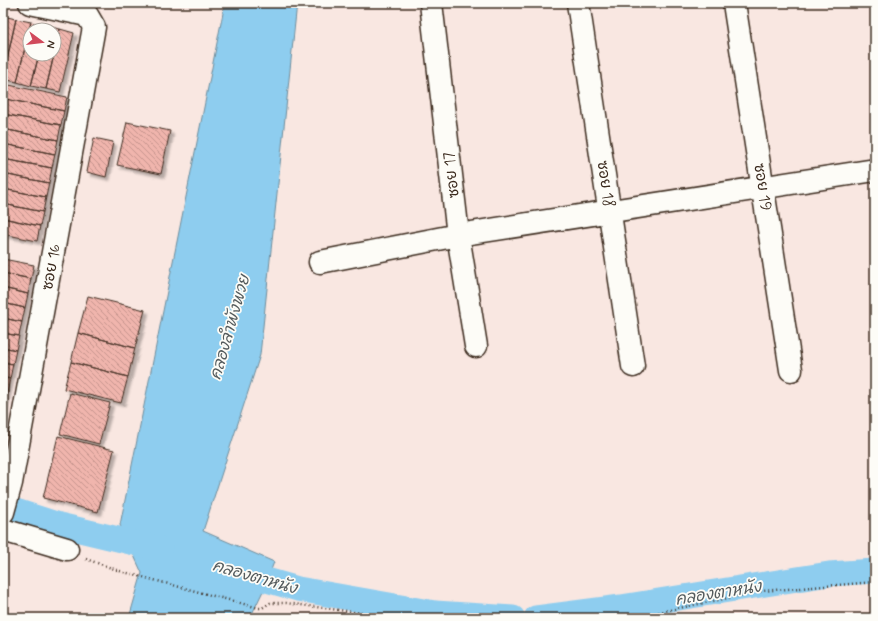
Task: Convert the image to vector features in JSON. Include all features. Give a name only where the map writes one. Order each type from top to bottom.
[{"type":"street","name":"ซอย 16","points":[[3,512],[12,484],[94,28],[87,15],[30,3]]},
{"type":"street","name":"ซอย 17","points":[[431,3],[458,235],[476,346]]},
{"type":"street","name":"ซอย 18","points":[[578,3],[633,366]]},
{"type":"street","name":"ซอย 19","points":[[734,3],[791,370]]},
{"type":"street","points":[[320,262],[458,235],[875,170]]},
{"type":"street","points":[[3,530],[67,549]]},
{"type":"path","points":[[67,549],[79,553],[82,557],[90,561],[259,608],[262,608],[270,603],[286,603],[399,618]]},
{"type":"path","points":[[632,618],[762,591],[875,582]]},
{"type":"water","name":"คลองลำพังพวย","points":[[225,3],[297,3],[260,355],[203,531],[274,562],[263,591],[250,618],[129,618],[142,573],[120,525]]},
{"type":"building","points":[[3,16],[16,19],[3,76]]},
{"type":"building","points":[[16,19],[31,22],[22,22],[22,61],[17,82],[3,79]]},
{"type":"building","points":[[62,30],[74,33],[60,92],[46,89],[52,62],[62,62]]},
{"type":"building","points":[[22,61],[22,62],[37,62],[31,86],[17,82]]},
{"type":"building","points":[[37,62],[52,62],[46,89],[31,86]]},
{"type":"building","points":[[9,85],[67,97],[64,111],[6,99]]},
{"type":"building","points":[[6,99],[64,111],[61,125],[3,114]]},
{"type":"building","points":[[3,114],[61,125],[58,140],[3,129]]},
{"type":"building","points":[[127,122],[170,131],[161,174],[117,165]]},
{"type":"building","points":[[3,129],[58,140],[55,154],[3,144]]},
{"type":"building","points":[[94,138],[113,142],[106,177],[87,172]]},
{"type":"building","points":[[3,144],[55,154],[52,168],[3,159]]},
{"type":"building","points":[[3,159],[52,168],[49,183],[3,174]]},
{"type":"building","points":[[3,174],[49,183],[46,197],[3,189]]},
{"type":"building","points":[[3,189],[46,197],[43,212],[3,204]]},
{"type":"building","points":[[3,204],[43,212],[40,226],[3,218]]},
{"type":"building","points":[[3,218],[40,226],[37,241],[3,234]]},
{"type":"building","points":[[3,259],[34,265],[31,279],[3,273]]},
{"type":"building","points":[[3,273],[31,279],[28,294],[3,288]]},
{"type":"building","points":[[3,288],[28,294],[25,308],[3,303]]},
{"type":"building","points":[[88,296],[145,310],[135,348],[78,333]]},
{"type":"building","points":[[3,303],[25,308],[22,322],[3,318]]},
{"type":"building","points":[[3,318],[22,322],[19,336],[3,333]]},
{"type":"building","points":[[3,333],[19,336],[16,350],[3,347]]},
{"type":"building","points":[[78,333],[135,348],[128,377],[71,362]]},
{"type":"building","points":[[3,347],[16,350],[13,364],[3,362]]},
{"type":"building","points":[[3,362],[13,364],[10,379],[3,377]]},
{"type":"building","points":[[71,362],[128,377],[121,403],[64,389]]},
{"type":"building","points":[[3,377],[10,379],[7,393],[3,392]]},
{"type":"building","points":[[3,392],[7,393],[4,407],[3,407]]},
{"type":"building","points":[[70,393],[110,403],[99,444],[60,434]]},
{"type":"building","points":[[58,436],[114,450],[98,512],[43,498]]},
{"type":"waterway","name":"คลองตาหนัง","points":[[3,507],[59,525],[160,549]]},
{"type":"waterway","name":"คลองตาหนัง","points":[[235,571],[298,589],[435,613],[513,618]]},
{"type":"waterway","name":"คลองตาหนัง","points":[[536,618],[621,607],[829,574],[875,571]]}]
